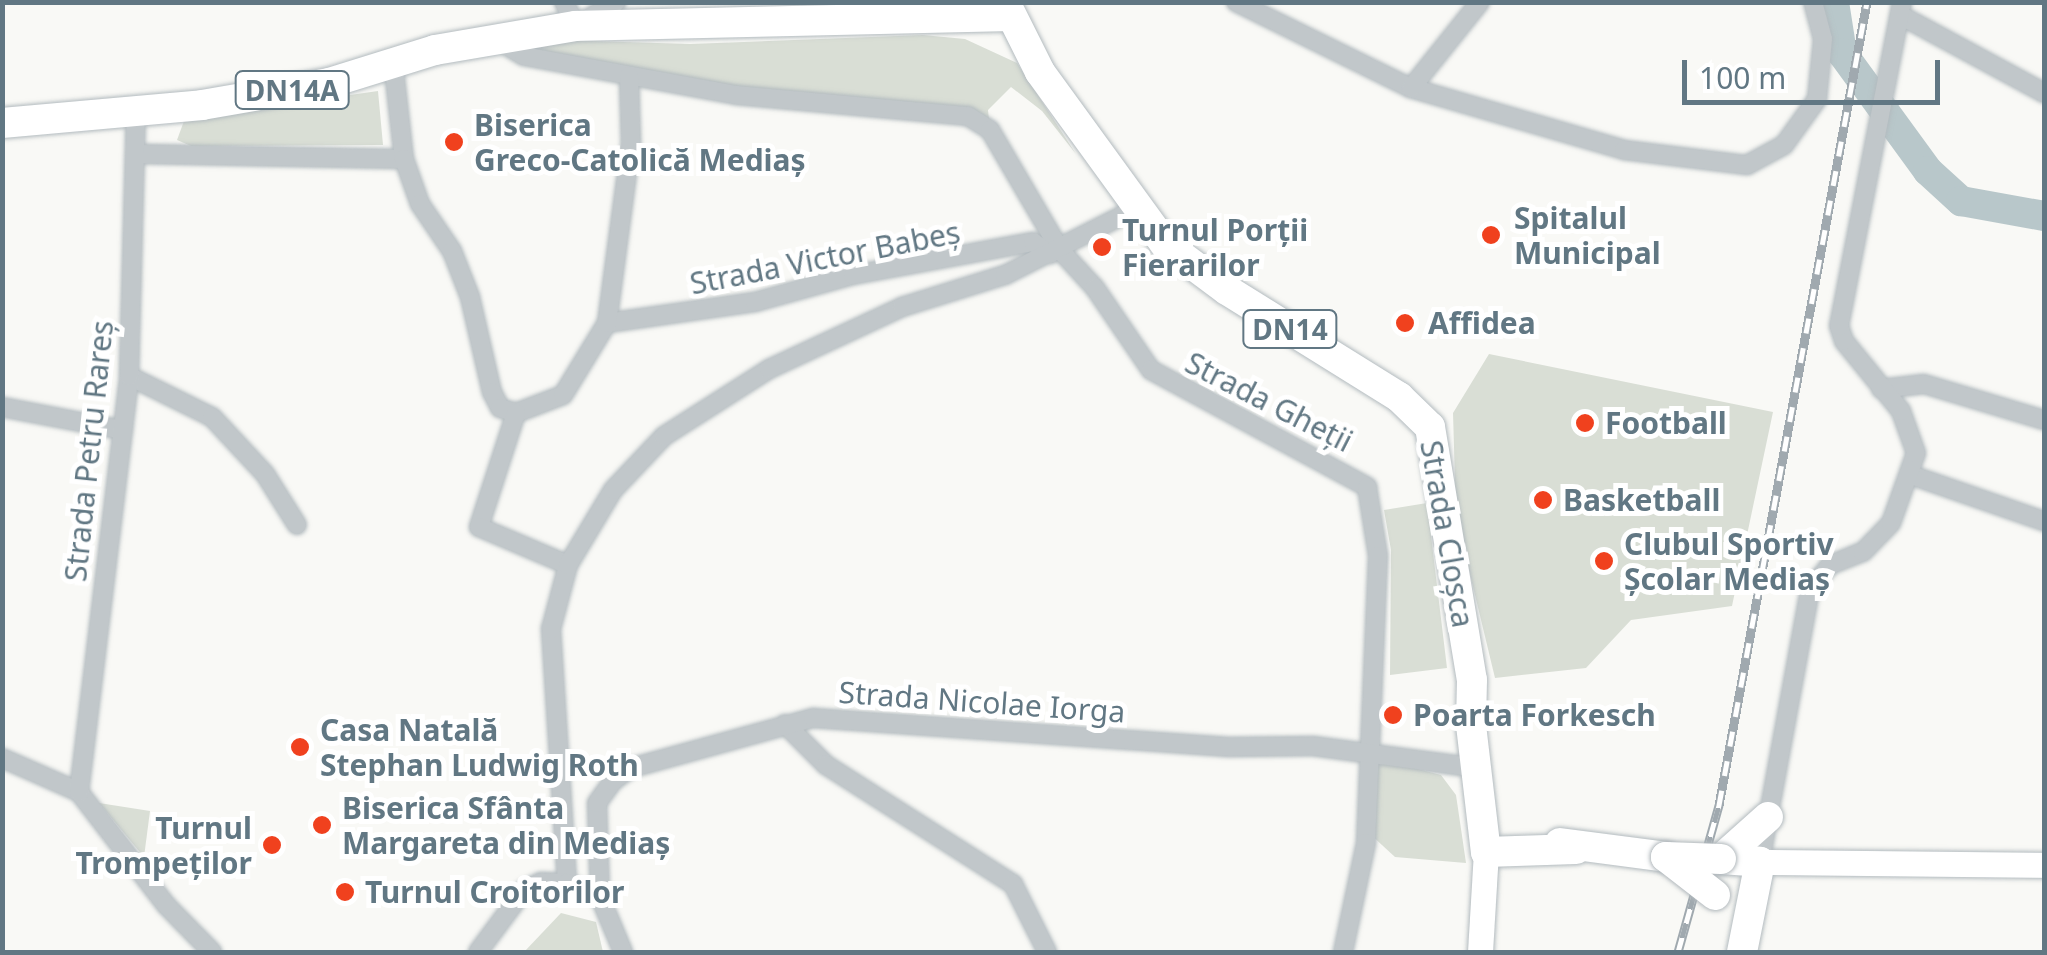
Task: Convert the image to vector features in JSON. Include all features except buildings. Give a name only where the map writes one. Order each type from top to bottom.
[{"type":"main road","name":"DN14A","points":[[2,123],[136,114],[329,83],[570,14],[1007,9]]},
{"type":"main road","name":"Strada Cloșca","points":[[1007,9],[1135,209],[1205,275],[1399,396],[1430,427],[1472,680],[1478,768],[1496,843]]},
{"type":"main road","points":[[1472,680],[1504,800],[1481,946]]},
{"type":"main road","points":[[1721,858],[1768,817]]},
{"type":"main road","points":[[1496,843],[1760,862],[2044,864]]},
{"type":"main road","points":[[1666,857],[1714,894],[1742,949]]},
{"type":"main road","points":[[1742,949],[1760,862]]},
{"type":"street","points":[[570,14],[616,2]]},
{"type":"street","points":[[1236,2],[1411,88],[1624,150],[1746,165],[1784,145],[1816,99],[1823,39],[1813,2]]},
{"type":"street","points":[[1411,88],[1480,2]]},
{"type":"street","points":[[1760,862],[1810,590],[1830,565],[1876,543],[1902,503],[1910,475],[1911,432],[1844,342],[1839,314],[1901,8],[2044,93]]},
{"type":"street","points":[[494,38],[524,56],[736,95],[968,116],[990,130],[1055,252]]},
{"type":"street","points":[[394,62],[404,159],[420,204],[452,251],[470,298],[492,392],[500,408],[516,413],[563,395],[607,323],[631,144],[629,76]]},
{"type":"street","name":"Strada Petru Rareș","points":[[79,792],[129,376],[136,114]]},
{"type":"street","points":[[137,154],[404,159]]},
{"type":"street","points":[[567,883],[551,629],[568,565],[639,461],[713,402],[829,338],[1055,252],[1135,209]]},
{"type":"street","name":"Strada Victor Babeș","points":[[607,323],[756,302],[853,275],[1033,242],[1055,252]]},
{"type":"street","name":"Strada Gheții","points":[[1055,252],[1095,288],[1137,356],[1168,384],[1367,486],[1378,556],[1369,750]]},
{"type":"street","points":[[129,376],[212,417],[265,474],[298,525]]},
{"type":"street","points":[[1881,389],[1924,384],[2044,420]]},
{"type":"street","points":[[2,406],[123,430]]},
{"type":"street","points":[[516,413],[479,527],[568,565]]},
{"type":"street","points":[[1910,475],[2044,521]]},
{"type":"street","name":"Strada Nicolae Iorga","points":[[600,897],[597,803],[613,781],[632,768],[785,724],[837,718],[1229,747],[1369,750],[1478,768]]},
{"type":"street","points":[[785,724],[826,765],[1013,884],[1047,952]]},
{"type":"street","points":[[1342,952],[1366,844],[1369,750]]},
{"type":"street","points":[[2,758],[79,792],[166,905],[212,952]]},
{"type":"street","points":[[478,952],[531,884],[567,883],[600,897],[624,952]]},
{"type":"shaded area","points":[[923,35],[965,39],[1017,63],[1076,154],[1042,111],[1011,87],[988,110],[990,130],[968,116],[736,95],[524,56],[494,38],[690,44]]},
{"type":"shaded area","points":[[378,91],[383,145],[191,146],[177,140],[184,121],[196,117]]},
{"type":"shaded area","name":"Clubul Sportiv Școlar Mediaș","points":[[1489,354],[1773,412],[1732,606],[1631,620],[1586,668],[1495,678],[1456,516],[1453,413]]},
{"type":"shaded area","points":[[1427,503],[1447,668],[1390,675],[1391,550],[1384,510]]},
{"type":"shaded area","points":[[1372,757],[1441,775],[1456,795],[1466,863],[1395,857],[1370,834]]},
{"type":"shaded area","points":[[99,803],[150,811],[144,857]]},
{"type":"shaded area","points":[[561,913],[596,922],[603,952],[524,952]]},
{"type":"waterway","points":[[1834,2],[1842,53],[1928,171],[1961,201],[2044,216]]},
{"type":"railway","points":[[1678,952],[1719,805],[1867,2]]},
{"type":"place","name":"Biserica Greco-Catolică Mediaș","points":[[454,142]]},
{"type":"place","name":"Spitalul Municipal","points":[[1491,235]]},
{"type":"place","name":"Turnul Porții Fierarilor","points":[[1102,247]]},
{"type":"place","name":"Affidea","points":[[1405,323]]},
{"type":"place","name":"Football","points":[[1585,423]]},
{"type":"place","name":"Basketball","points":[[1543,500]]},
{"type":"place","name":"Clubul Sportiv Școlar Mediaș","points":[[1604,561]]},
{"type":"place","name":"Poarta Forkesch","points":[[1393,715]]},
{"type":"place","name":"Casa Natală Stephan Ludwig Roth","points":[[300,747]]},
{"type":"place","name":"Biserica Sfânta Margareta din Mediaș","points":[[322,825]]},
{"type":"place","name":"Turnul Trompeților","points":[[272,845]]},
{"type":"place","name":"Turnul Croitorilor","points":[[345,892]]}]
